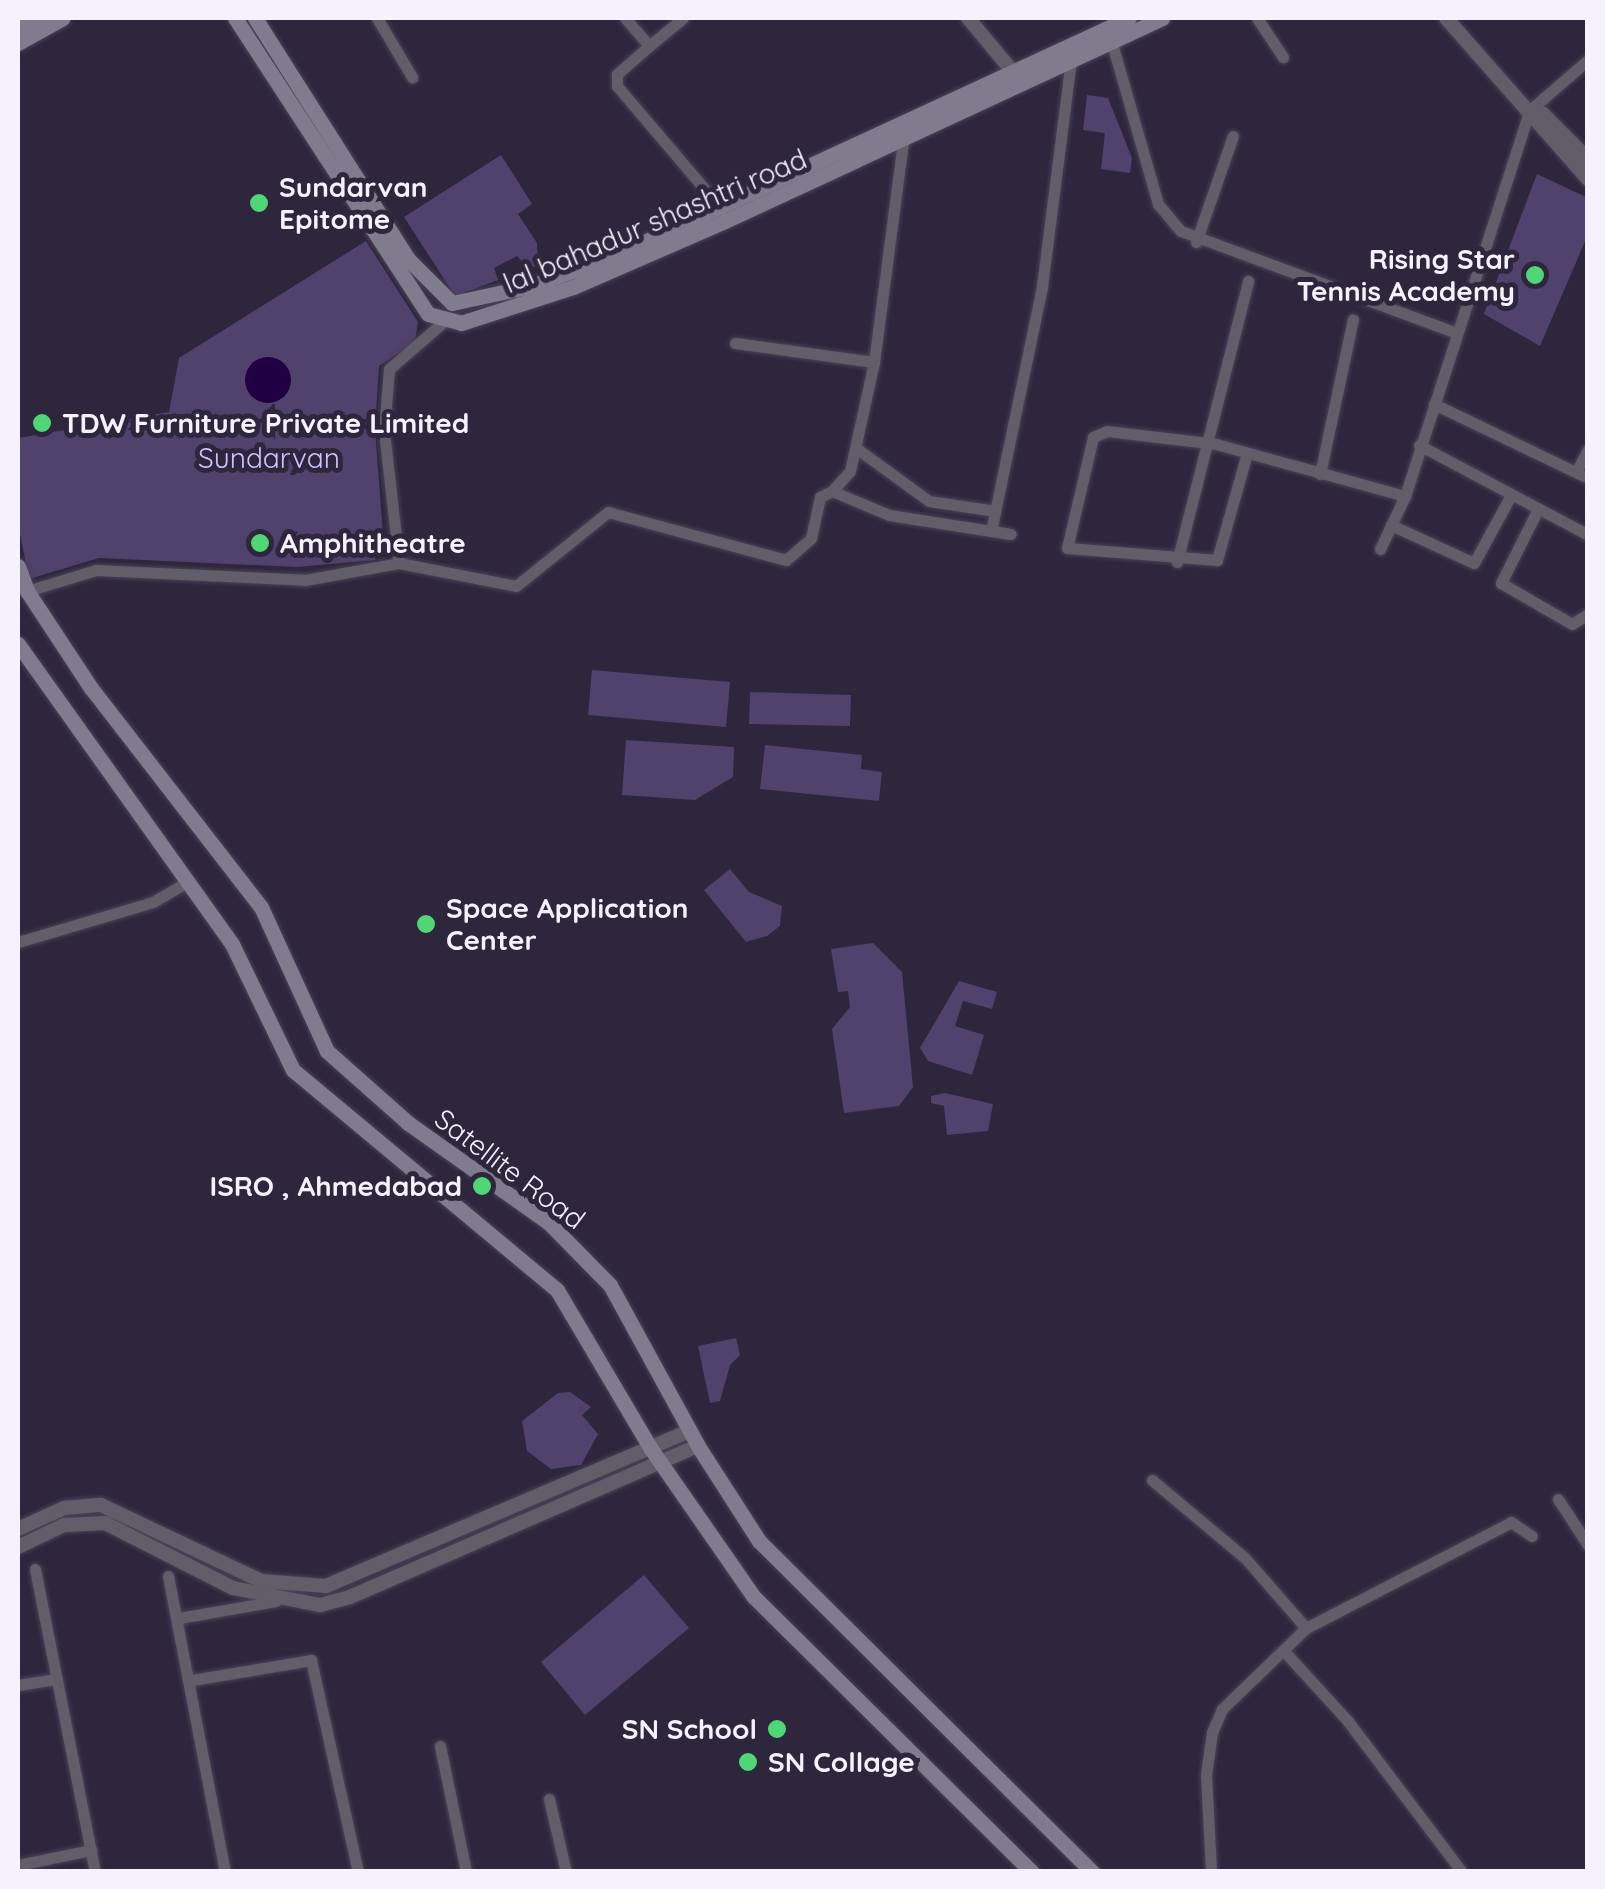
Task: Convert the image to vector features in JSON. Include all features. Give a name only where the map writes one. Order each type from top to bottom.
[{"type":"main road","points":[[18,28],[38,18]]},
{"type":"main road","points":[[18,42],[63,18]]},
{"type":"main road","points":[[235,18],[387,257],[428,314],[448,322]]},
{"type":"main road","points":[[255,18],[408,258],[452,303],[548,280],[721,208],[1017,76],[1129,18]]},
{"type":"main road","name":"lal bahadur shashtri road","points":[[448,322],[478,320],[572,287],[903,141],[1017,76],[1071,58],[1162,18]]},
{"type":"main road","name":"Satellite Road","points":[[18,566],[27,591],[90,688],[260,907],[327,1051],[408,1123],[549,1223],[610,1285],[689,1431],[759,1542],[818,1607],[1092,1872]]},
{"type":"main road","points":[[18,644],[232,944],[293,1070],[557,1290],[661,1464],[754,1597],[1032,1872]]},
{"type":"street","points":[[377,18],[412,78]]},
{"type":"street","points":[[625,18],[649,46]]},
{"type":"street","points":[[683,18],[617,74],[617,86],[721,208]]},
{"type":"street","points":[[968,18],[1017,76]]},
{"type":"street","points":[[1256,18],[1283,58]]},
{"type":"street","points":[[1446,18],[1588,179]]},
{"type":"street","points":[[1111,40],[1158,204],[1196,242],[1457,333]]},
{"type":"street","points":[[991,531],[1042,286],[1071,58]]},
{"type":"street","points":[[1380,550],[1405,496],[1531,112],[1588,60]]},
{"type":"street","points":[[1531,112],[1542,114],[1588,159]]},
{"type":"street","points":[[1196,242],[1232,136]]},
{"type":"street","points":[[27,591],[96,570],[304,580],[400,563],[516,586],[608,512],[786,560],[811,538],[820,497],[832,491],[850,471],[874,362],[903,141]]},
{"type":"street","points":[[1177,562],[1248,281]]},
{"type":"street","points":[[400,563],[384,430],[389,369],[448,322],[452,303]]},
{"type":"street","points":[[1320,474],[1353,318]]},
{"type":"street","points":[[734,343],[874,362]]},
{"type":"street","points":[[1434,404],[1582,475],[1588,449]]},
{"type":"street","points":[[1247,453],[1222,557],[1177,562],[1078,554],[1067,544],[1099,432],[1247,453],[1405,496]]},
{"type":"street","points":[[1419,445],[1588,535]]},
{"type":"street","points":[[856,448],[929,501],[995,511]]},
{"type":"street","points":[[832,491],[889,515],[1011,534]]},
{"type":"street","points":[[1391,525],[1474,563],[1511,494]]},
{"type":"street","points":[[1538,509],[1501,583],[1572,624],[1588,614]]},
{"type":"street","points":[[18,942],[154,902],[188,880]]},
{"type":"street","points":[[180,1618],[340,1582],[689,1431]]},
{"type":"street","points":[[18,1528],[82,1504],[117,1519],[233,1588],[320,1604],[350,1597],[698,1446]]},
{"type":"street","points":[[1152,1480],[1245,1558],[1306,1628]]},
{"type":"street","points":[[1558,1499],[1588,1544]]},
{"type":"street","points":[[18,1548],[74,1523],[117,1519]]},
{"type":"street","points":[[1212,1872],[1206,1775],[1212,1732],[1222,1709],[1306,1628],[1511,1522],[1532,1536]]},
{"type":"street","points":[[35,1569],[95,1872]]},
{"type":"street","points":[[168,1576],[192,1680],[225,1872]]},
{"type":"street","points":[[1283,1650],[1346,1720],[1462,1872]]},
{"type":"street","points":[[192,1680],[311,1660],[358,1872]]},
{"type":"street","points":[[18,1685],[57,1679]]},
{"type":"street","points":[[440,1746],[466,1872]]},
{"type":"street","points":[[549,1799],[566,1872]]},
{"type":"street","points":[[18,1865],[91,1850]]},
{"type":"green space","points":[[1087,95],[1108,98],[1132,158],[1130,173],[1101,169],[1105,133],[1083,130]]},
{"type":"green space","points":[[501,155],[532,204],[518,214],[537,243],[538,266],[528,268],[517,256],[494,268],[498,280],[455,296],[404,217]]},
{"type":"green space","name":"Rising Star Tennis Academy","points":[[1537,174],[1588,198],[1587,237],[1540,346],[1484,314]]},
{"type":"green space","name":"Sundarvan","points":[[366,241],[418,322],[415,342],[379,366],[375,430],[383,534],[375,560],[297,567],[99,558],[29,579],[18,524],[18,438],[169,412],[179,358]]},
{"type":"green space","points":[[592,670],[730,682],[726,727],[588,715]]},
{"type":"green space","points":[[750,692],[851,695],[850,726],[749,724]]},
{"type":"green space","points":[[626,740],[734,747],[733,777],[695,800],[622,795]]},
{"type":"green space","points":[[765,745],[862,755],[861,769],[882,772],[879,801],[760,789]]},
{"type":"green space","points":[[730,869],[749,892],[782,906],[780,926],[767,936],[746,942],[704,890]]},
{"type":"green space","points":[[873,943],[902,972],[913,1087],[899,1106],[844,1113],[832,1029],[850,1007],[848,991],[838,992],[831,949]]},
{"type":"green space","points":[[959,981],[997,992],[992,1009],[963,1001],[955,1026],[984,1035],[972,1075],[928,1061],[920,1048]]},
{"type":"green space","points":[[945,1093],[993,1104],[988,1131],[947,1135],[944,1106],[931,1103],[931,1096]]},
{"type":"green space","points":[[736,1338],[740,1355],[730,1365],[720,1401],[710,1403],[698,1346]]},
{"type":"green space","points":[[570,1392],[591,1407],[582,1415],[598,1434],[581,1465],[551,1469],[527,1451],[522,1421],[558,1393]]},
{"type":"green space","points":[[644,1575],[689,1628],[585,1715],[541,1662]]},
{"type":"shaded area","points":[[268,357],[284,364],[291,380],[284,396],[268,403],[252,396],[245,380],[252,364]]},
{"type":"place","name":"Sundarvan Epitome","points":[[259,203]]},
{"type":"place","name":"Rising Star Tennis Academy","points":[[1535,275]]},
{"type":"place","name":"TDW Furniture Private Limited","points":[[42,423]]},
{"type":"place","name":"Amphitheatre","points":[[260,543]]},
{"type":"place","name":"Space Application Center","points":[[426,924]]},
{"type":"place","name":"ISRO , Ahmedabad","points":[[482,1186]]},
{"type":"place","name":"SN School","points":[[777,1729]]},
{"type":"place","name":"SN Collage","points":[[748,1762]]}]
